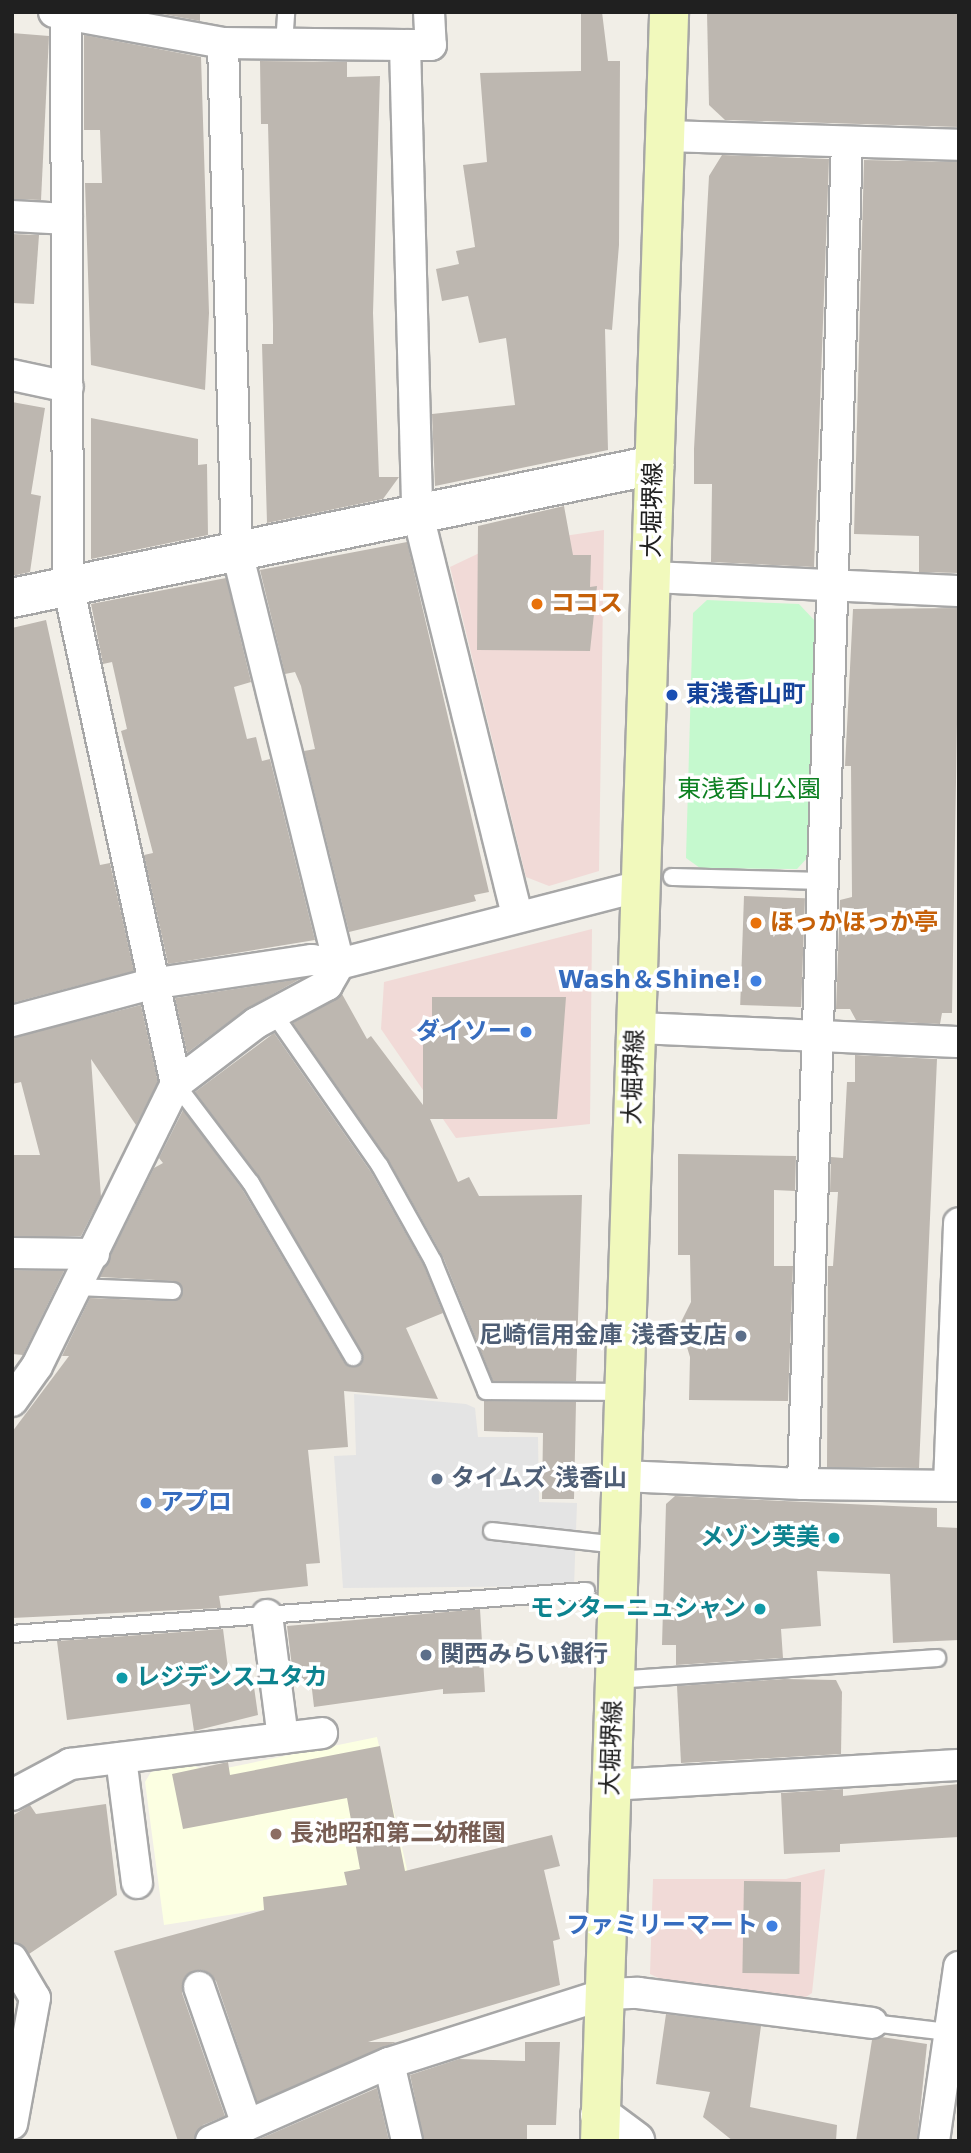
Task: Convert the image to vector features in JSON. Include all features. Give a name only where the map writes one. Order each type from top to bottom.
[{"type":"main road","name":"大堀堺線","points":[[600,2128],[636,1028],[656,882],[651,577],[669,12]]},
{"type":"street","points":[[176,1084],[151,984],[68,586],[67,219],[60,13],[223,43],[431,45],[429,12]]},
{"type":"street","points":[[12,1401],[77,1287],[94,1254],[118,1191],[176,1084],[274,1014],[327,985],[339,964],[237,551],[223,43]]},
{"type":"street","points":[[405,45],[417,510],[517,915]]},
{"type":"street","points":[[664,136],[959,145]]},
{"type":"street","points":[[803,1484],[820,1038],[847,142]]},
{"type":"street","points":[[12,216],[67,219]]},
{"type":"street","points":[[12,375],[68,387]]},
{"type":"street","points":[[12,598],[417,510],[654,465]]},
{"type":"street","points":[[651,577],[959,591]]},
{"type":"street","points":[[12,1021],[151,984],[312,960],[339,964],[517,915],[656,882]]},
{"type":"street","points":[[636,1028],[959,1042]]},
{"type":"street","points":[[622,1476],[803,1484],[954,1485],[959,1223]]},
{"type":"street","points":[[12,1252],[94,1254]]},
{"type":"street","points":[[267,1615],[283,1738]]},
{"type":"street","points":[[12,1795],[70,1764],[322,1733]]},
{"type":"street","points":[[121,1758],[137,1883]]},
{"type":"street","points":[[611,1785],[959,1765]]},
{"type":"street","points":[[12,1959],[35,1998],[12,2124]]},
{"type":"street","points":[[934,2141],[955,2033],[959,1967]]},
{"type":"street","points":[[199,1987],[247,2125]]},
{"type":"street","points":[[211,2141],[389,2063],[605,1994],[638,1993],[872,2023]]},
{"type":"street","points":[[389,2063],[407,2141]]},
{"type":"street","points":[[600,2128],[635,2141]]},
{"type":"lane","points":[[284,44],[286,12]]},
{"type":"lane","points":[[656,882],[824,881]]},
{"type":"lane","points":[[274,1014],[380,1166],[433,1261],[486,1391],[622,1392]]},
{"type":"lane","points":[[176,1084],[251,1183],[353,1357]]},
{"type":"lane","points":[[77,1287],[173,1291]]},
{"type":"lane","points":[[492,1531],[619,1545]]},
{"type":"lane","points":[[12,1634],[586,1591]]},
{"type":"lane","points":[[614,1680],[937,1658]]},
{"type":"lane","points":[[872,2023],[955,2033]]},
{"type":"shaded area","points":[[604,530],[599,871],[549,886],[526,877],[450,567],[492,547]]},
{"type":"shaded area","points":[[592,929],[590,1124],[456,1138],[381,1029],[384,982]]},
{"type":"shaded area","name":"タイムズ 浅香山","points":[[354,1394],[466,1404],[475,1408],[478,1437],[538,1437],[539,1502],[577,1503],[574,1586],[343,1588],[334,1456],[356,1455]]},
{"type":"shaded area","name":"長池昭和第二幼稚園","points":[[377,1737],[411,1887],[164,1925],[145,1782],[151,1772],[189,1765],[212,1771]]},
{"type":"shaded area","points":[[825,1869],[812,1993],[798,2002],[673,1985],[650,1974],[653,1879],[786,1879]]},
{"type":"green space","name":"東浅香山公園","points":[[707,600],[799,604],[815,621],[809,856],[797,869],[700,868],[686,858],[693,613]]},
{"type":"building","points":[[152,12],[200,12],[200,21]]},
{"type":"building","points":[[581,12],[602,12],[608,61],[620,61],[619,245],[612,330],[605,329],[608,450],[435,486],[432,414],[515,405],[506,338],[479,343],[468,296],[442,301],[436,269],[459,264],[456,251],[475,247],[463,165],[487,162],[480,73],[581,71]]},
{"type":"building","points":[[707,12],[958,12],[959,127],[725,120],[709,105]]},
{"type":"building","points":[[12,33],[49,36],[41,200],[12,199]]},
{"type":"building","points":[[84,35],[201,57],[209,313],[205,390],[91,365],[85,183],[102,183],[100,130],[84,130]]},
{"type":"building","points":[[260,61],[347,62],[347,77],[380,76],[373,313],[379,477],[399,477],[383,499],[267,523],[262,344],[273,344],[273,325],[268,124],[261,124]]},
{"type":"building","points":[[722,155],[829,159],[814,567],[711,562],[712,484],[694,484],[694,449],[709,176]]},
{"type":"building","points":[[864,160],[959,162],[959,573],[919,572],[919,536],[854,534]]},
{"type":"building","points":[[12,234],[39,235],[34,304],[12,303]]},
{"type":"building","points":[[12,402],[45,408],[31,494],[41,496],[30,572],[12,576]]},
{"type":"building","points":[[91,418],[198,439],[198,465],[207,464],[208,535],[91,559]]},
{"type":"building","name":"ココス","points":[[564,506],[573,555],[591,555],[590,587],[597,586],[590,651],[477,650],[478,526]]},
{"type":"building","points":[[407,542],[489,892],[474,895],[476,901],[349,932],[304,751],[315,749],[301,686],[295,672],[285,674],[260,570]]},
{"type":"building","points":[[226,578],[251,682],[234,687],[247,739],[256,737],[262,761],[270,759],[315,940],[168,964],[144,855],[153,853],[121,731],[127,729],[112,662],[103,664],[91,604]]},
{"type":"building","points":[[959,608],[952,1013],[942,1013],[940,1024],[856,1020],[850,1009],[836,1009],[840,900],[852,897],[851,766],[845,766],[853,609]]},
{"type":"building","points":[[46,620],[100,865],[110,863],[134,971],[12,1003],[12,628]]},
{"type":"building","points":[[744,896],[805,898],[801,1007],[740,1005]]},
{"type":"building","points":[[300,979],[246,1009],[187,1053],[175,998]]},
{"type":"building","points":[[342,994],[367,1039],[371,1036],[423,1105],[423,1027],[432,1027],[432,997],[566,997],[557,1119],[430,1119],[458,1182],[469,1177],[479,1196],[582,1195],[576,1381],[493,1381],[443,1257],[389,1161],[293,1023]]},
{"type":"building","points":[[141,1005],[158,1082],[136,1125],[91,1059],[101,1197],[81,1236],[12,1236],[12,1155],[40,1155],[21,1082],[12,1084],[12,1038]]},
{"type":"building","points":[[274,1033],[371,1172],[424,1266],[443,1313],[406,1328],[438,1399],[344,1391],[348,1447],[308,1450],[320,1563],[306,1564],[308,1586],[219,1596],[221,1608],[12,1618],[12,1432],[69,1356],[62,1356],[90,1298],[173,1301],[182,1296],[174,1281],[100,1277],[154,1168],[163,1163],[159,1158],[183,1110],[242,1189],[344,1362],[354,1367],[362,1362],[260,1178],[195,1092]]},
{"type":"building","points":[[855,1055],[937,1059],[919,1468],[827,1467],[828,1266],[833,1266],[838,1192],[830,1192],[831,1157],[843,1158],[847,1082],[855,1082]]},
{"type":"building","points":[[678,1154],[796,1156],[795,1191],[774,1190],[774,1266],[793,1266],[788,1401],[689,1400],[690,1357],[680,1324],[691,1302],[690,1255],[678,1255]]},
{"type":"building","points":[[12,1270],[64,1271],[23,1355],[12,1354]]},
{"type":"building","points":[[484,1401],[576,1402],[574,1499],[542,1499],[543,1433],[484,1431]]},
{"type":"building","points":[[675,1496],[937,1508],[937,1527],[959,1528],[959,1640],[893,1643],[890,1574],[817,1571],[821,1626],[781,1629],[783,1658],[676,1665],[676,1645],[662,1645],[666,1504]]},
{"type":"building","points":[[480,1609],[485,1692],[443,1694],[443,1689],[314,1707],[311,1681],[294,1683],[287,1626]]},
{"type":"building","points":[[223,1629],[230,1684],[253,1680],[258,1715],[194,1731],[190,1704],[67,1720],[57,1641]]},
{"type":"building","points":[[784,1679],[836,1680],[842,1692],[841,1754],[681,1763],[677,1686]]},
{"type":"building","points":[[380,1746],[405,1871],[552,1835],[560,1866],[544,1870],[560,1939],[553,1941],[560,1985],[368,2042],[396,2042],[257,2102],[216,1981],[203,1970],[193,1971],[182,1993],[225,2116],[203,2125],[194,2141],[178,2141],[114,1951],[264,1910],[263,1897],[347,1885],[344,1872],[360,1869],[347,1798],[183,1829],[172,1774],[228,1762],[230,1775]]},
{"type":"building","points":[[959,1784],[959,1837],[840,1844],[840,1852],[784,1854],[781,1793],[843,1789],[843,1796]]},
{"type":"building","points":[[106,1804],[117,1895],[29,1954],[12,1942],[12,1816],[30,1805],[36,1814]]},
{"type":"building","points":[[744,1881],[801,1882],[799,1974],[742,1973]]},
{"type":"building","points":[[666,2014],[761,2026],[750,2107],[837,2125],[836,2141],[733,2141],[703,2117],[710,2092],[656,2084]]},
{"type":"building","points":[[882,2037],[927,2044],[917,2141],[856,2141],[872,2040]]},
{"type":"building","points":[[525,2042],[560,2042],[556,2125],[527,2125],[527,2141],[424,2141],[410,2075],[459,2059],[525,2061]]},
{"type":"building","points":[[377,2088],[389,2141],[255,2141]]},
{"type":"place","name":"ココス","points":[[537,604]]},
{"type":"place","name":"東浅香山町","points":[[672,695]]},
{"type":"place","name":"ほっかほっか亭","points":[[756,923]]},
{"type":"place","name":"Wash＆Shine!","points":[[756,981]]},
{"type":"place","name":"ダイソー","points":[[526,1032]]},
{"type":"place","name":"尼崎信用金庫 浅香支店","points":[[741,1336]]},
{"type":"place","name":"タイムズ 浅香山","points":[[437,1479]]},
{"type":"place","name":"アプロ","points":[[146,1503]]},
{"type":"place","name":"メゾン芙美","points":[[834,1538]]},
{"type":"place","name":"モンターニュシャン","points":[[760,1609]]},
{"type":"place","name":"関西みらい銀行","points":[[426,1655]]},
{"type":"place","name":"レジデンスユタカ","points":[[122,1678]]},
{"type":"place","name":"長池昭和第二幼稚園","points":[[276,1834]]},
{"type":"place","name":"ファミリーマート","points":[[772,1926]]}]
